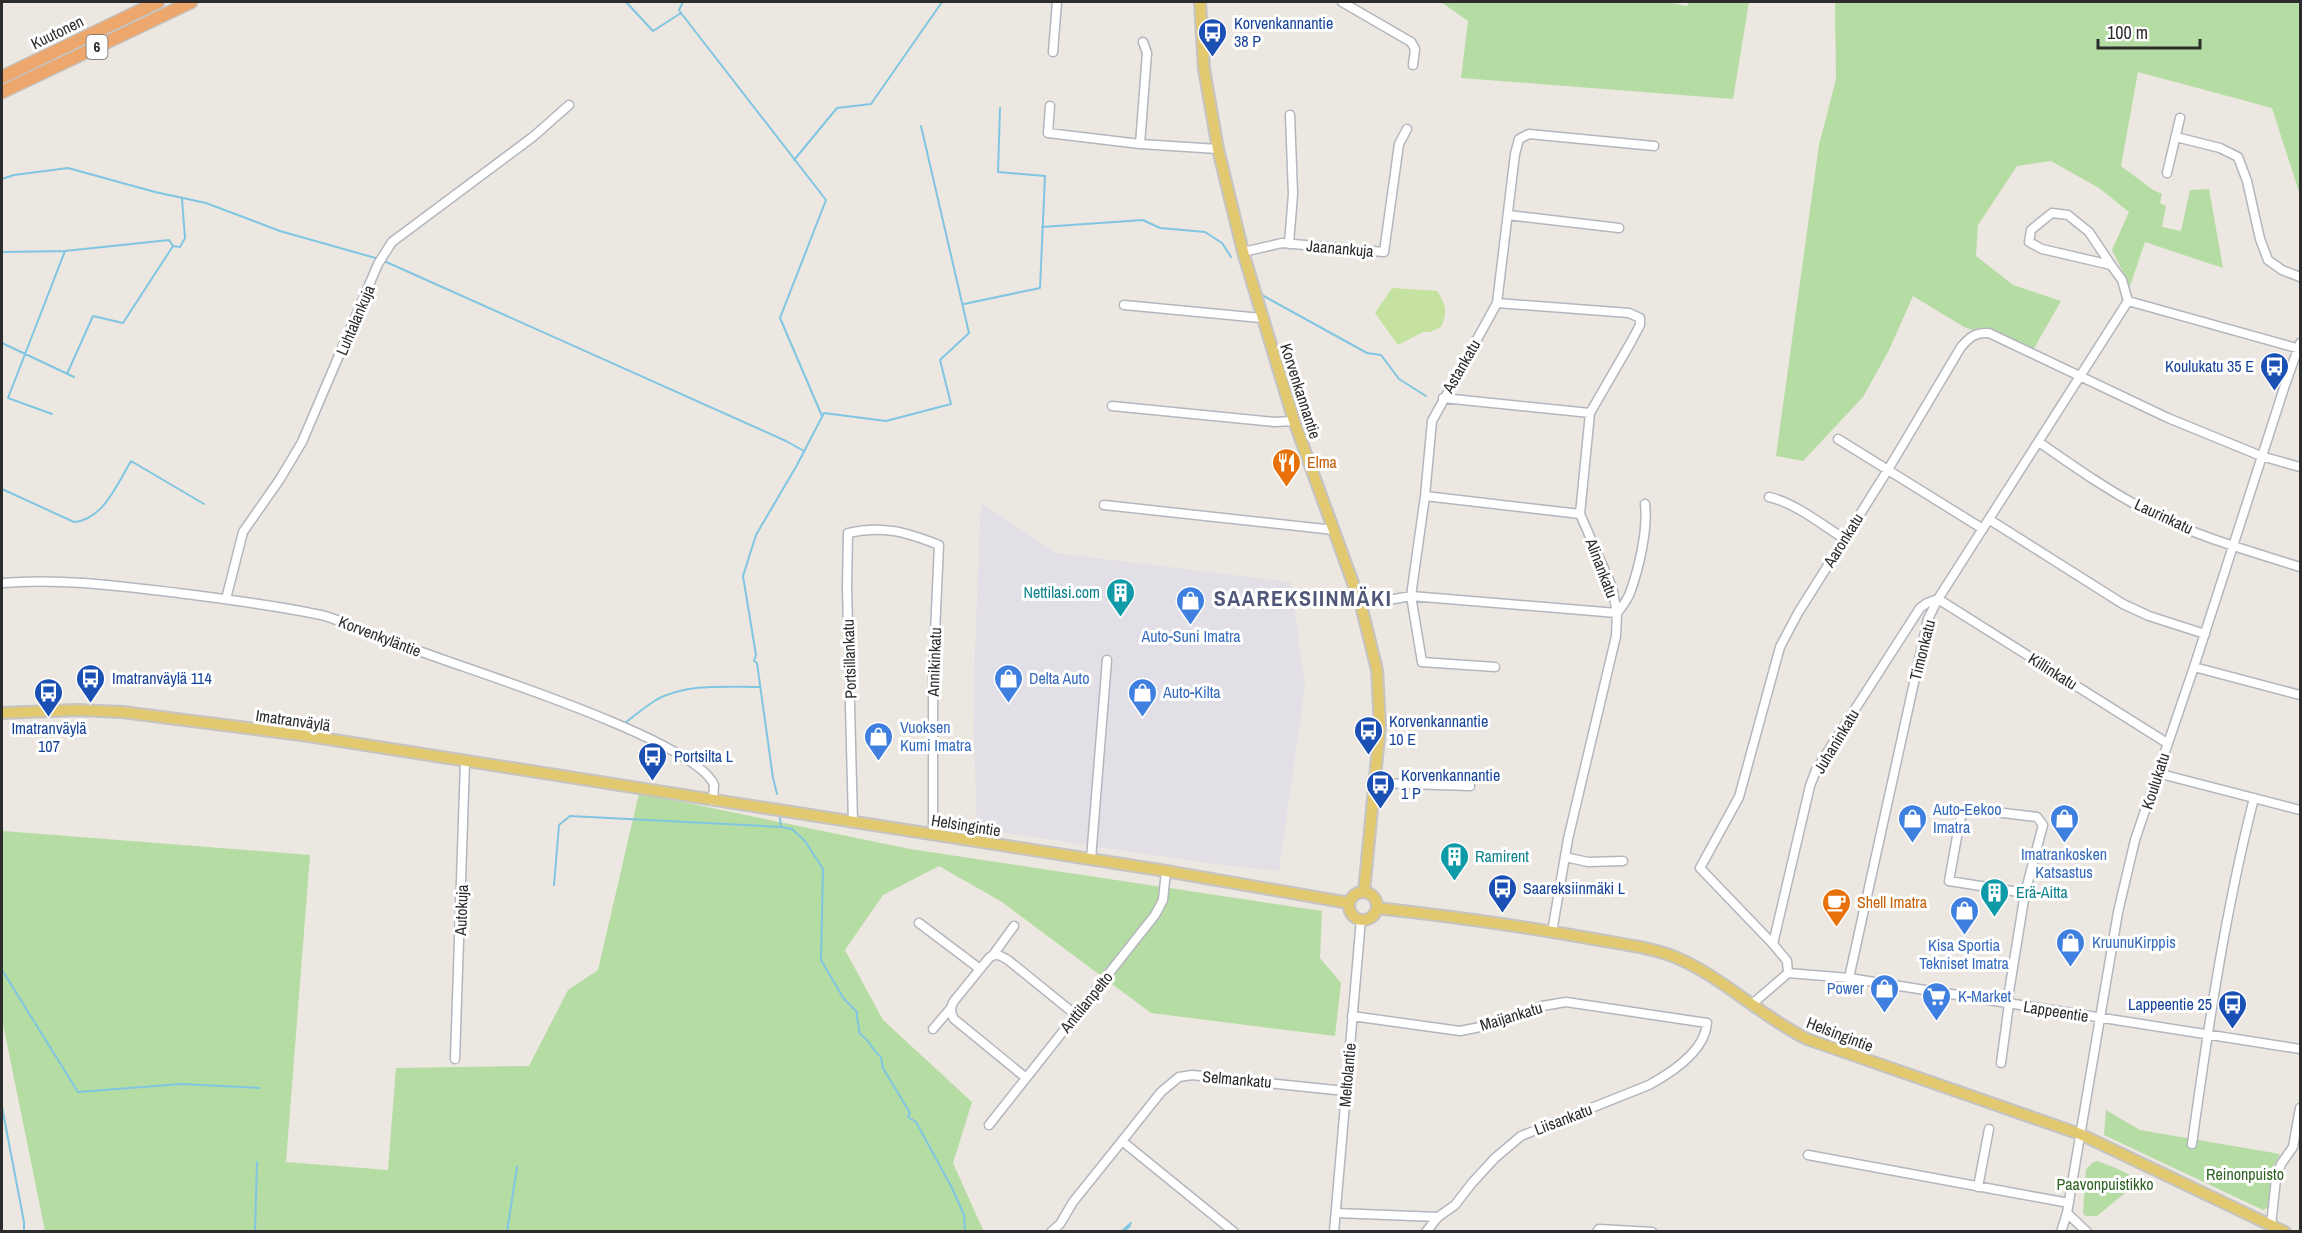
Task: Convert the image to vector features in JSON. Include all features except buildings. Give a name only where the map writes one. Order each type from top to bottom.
[{"type":"highway","name":"Kuutonen","points":[[2,77],[159,2]]},
{"type":"highway","name":"Kuutonen","points":[[2,92],[191,2]]},
{"type":"main road","name":"Korvenkannantie","points":[[1200,2],[1204,69],[1218,149],[1243,252],[1261,318],[1294,421],[1361,605],[1373,648],[1380,695],[1376,783],[1364,892]]},
{"type":"main road","name":"Imatranväylä","points":[[2,713],[76,710],[122,712],[302,735],[578,780]]},
{"type":"main road","name":"Helsingintie","points":[[578,780],[1091,859],[1350,903]]},
{"type":"main road","points":[[1364,892],[1374,897],[1377,908],[1371,917],[1361,919],[1352,914],[1350,903],[1354,895],[1364,892]]},
{"type":"main road","name":"Helsingintie","points":[[1377,908],[1552,932],[1657,951],[1674,957],[1711,976],[1786,1029],[1836,1050],[2080,1134],[2285,1232]]},
{"type":"street","points":[[1053,52],[1057,2]]},
{"type":"street","points":[[1342,2],[1411,42],[1415,49],[1413,65]]},
{"type":"street","points":[[1140,144],[1147,53],[1143,42]]},
{"type":"street","name":"Luhtalankuja","points":[[226,599],[243,532],[280,479],[302,442],[378,264],[392,242],[534,136],[569,105]]},
{"type":"street","points":[[1050,106],[1048,133],[1140,144],[1218,149]]},
{"type":"street","points":[[1289,244],[1293,194],[1290,116]]},
{"type":"street","points":[[2167,173],[2180,118]]},
{"type":"street","name":"Jaanankuja","points":[[1243,252],[1282,243],[1384,252],[1399,144],[1407,129]]},
{"type":"street","name":"Astankatu","points":[[1495,667],[1422,662],[1411,596],[1425,496],[1432,421],[1497,303],[1515,154],[1519,139],[1529,134],[1654,146]]},
{"type":"street","points":[[2176,137],[2220,148],[2238,157],[2247,181],[2260,239],[2268,260],[2282,270],[2301,277]]},
{"type":"street","points":[[2111,264],[2042,249],[2030,242],[2031,230],[2052,213],[2068,215],[2089,232],[2111,264],[2122,280],[2128,301],[2300,347]]},
{"type":"street","points":[[1508,215],[1619,228]]},
{"type":"street","name":"Timonkatu","points":[[1849,978],[1928,619],[1938,599],[2128,301]]},
{"type":"street","name":"Alinankatu","points":[[1497,303],[1629,314],[1640,318],[1640,325],[1590,413],[1580,514],[1612,587],[1617,613],[1616,636],[1565,857],[1552,932]]},
{"type":"street","points":[[1124,304],[1261,318]]},
{"type":"street","name":"Aaronkatu","points":[[1773,944],[1700,868],[1739,797],[1780,647],[1843,538],[1889,468],[1961,347],[1974,334],[1989,333],[2080,377]]},
{"type":"street","name":"Koulukatu","points":[[2061,1232],[2067,1213],[2121,902],[2135,840],[2205,634],[2261,456],[2300,347]]},
{"type":"street","points":[[2080,377],[2168,418],[2261,456],[2301,467]]},
{"type":"street","points":[[1443,398],[1590,413]]},
{"type":"street","points":[[1112,406],[1274,422],[1294,421]]},
{"type":"street","points":[[1838,439],[1889,468],[1983,529]]},
{"type":"street","name":"Laurinkatu","points":[[2039,442],[2087,476],[2157,516],[2233,545],[2301,567]]},
{"type":"street","points":[[1425,496],[1580,514]]},
{"type":"street","points":[[1769,496],[1798,510],[1843,538]]},
{"type":"street","points":[[1361,605],[1411,596],[1617,613],[1629,594],[1637,567],[1647,521],[1645,504]]},
{"type":"street","points":[[1104,505],[1334,530]]},
{"type":"street","points":[[1990,520],[2123,604],[2149,616],[2205,634]]},
{"type":"street","name":"Portsillankatu","points":[[853,823],[847,587],[848,533],[864,529],[885,529]]},
{"type":"street","name":"Annikinkatu","points":[[885,529],[915,536],[939,545],[933,676],[933,835]]},
{"type":"street","name":"Korvenkyläntie","points":[[2,583],[75,581],[226,599],[324,615],[605,719],[695,765],[712,780],[713,801]]},
{"type":"street","name":"Killinkatu","points":[[1938,599],[2167,743]]},
{"type":"street","name":"Juhaninkatu","points":[[1773,944],[1810,786],[1816,771],[1920,608],[1938,599]]},
{"type":"street","points":[[1091,859],[1107,660]]},
{"type":"street","points":[[2194,667],[2301,695]]},
{"type":"street","name":"Autokuja","points":[[455,1059],[465,762]]},
{"type":"street","points":[[2157,773],[2301,810]]},
{"type":"street","points":[[1376,783],[1470,786]]},
{"type":"street","points":[[2192,1144],[2232,889],[2254,798]]},
{"type":"street","points":[[2001,1063],[2025,893],[2043,825],[2037,817],[2028,815],[1969,809],[1963,813],[1949,881],[2025,893]]},
{"type":"street","points":[[1565,857],[1588,862],[1623,861]]},
{"type":"street","name":"Anttilanpelto","points":[[989,1125],[1160,907],[1166,871]]},
{"type":"street","name":"Meltolantie","points":[[1334,1232],[1361,919]]},
{"type":"street","points":[[919,923],[980,969]]},
{"type":"street","points":[[933,1029],[1014,926]]},
{"type":"street","points":[[1751,1005],[1788,973],[1786,961],[1773,944]]},
{"type":"street","points":[[993,955],[1000,955],[1008,960],[1076,1015]]},
{"type":"street","name":"Lappeentie","points":[[1788,973],[1849,978],[2301,1049]]},
{"type":"street","name":"Maijankatu","points":[[1352,1016],[1460,1031],[1490,1025],[1542,1005],[1566,1002],[1707,1023]]},
{"type":"street","points":[[950,1008],[954,1019],[1025,1077]]},
{"type":"street","name":"Liisankatu","points":[[1426,1232],[1438,1217],[1455,1204],[1495,1158],[1521,1136],[1649,1085],[1668,1074],[1693,1052],[1703,1037],[1707,1023]]},
{"type":"street","name":"Selmankatu","points":[[1122,1141],[1161,1092],[1179,1077],[1192,1075],[1345,1091]]},
{"type":"street","points":[[2271,1225],[2276,1179],[2281,1164],[2293,1148],[2301,1108]]},
{"type":"street","points":[[1978,1186],[1989,1129]]},
{"type":"street","points":[[1051,1232],[1060,1224],[1073,1202],[1122,1141],[1234,1232]]},
{"type":"street","points":[[1808,1155],[2068,1203]]},
{"type":"street","points":[[1336,1213],[1438,1217]]},
{"type":"street","points":[[2067,1213],[2087,1232]]},
{"type":"street","points":[[1597,1232],[1599,1229],[1652,1232]]},
{"type":"shaded area","points":[[981,503],[1056,553],[1291,582],[1305,686],[1279,871],[1214,864],[977,829],[974,734],[975,647]]},
{"type":"green space","points":[[1441,2],[1667,2],[1687,6],[1689,2],[1749,2],[1733,99],[1461,78],[1468,21]]},
{"type":"green space","points":[[1835,2],[2300,2],[2300,195],[2272,108],[2138,72],[2121,166],[2162,194],[2160,203],[2166,206],[2162,227],[2181,231],[2190,190],[2209,189],[2223,268],[2145,242],[2130,286],[2112,250],[2129,212],[2099,188],[2051,161],[2017,166],[1978,225],[1976,256],[2013,285],[2061,301],[2033,350],[1964,327],[1913,296],[1889,350],[1863,397],[1803,461],[1776,456],[1819,145],[1836,79]]},
{"type":"green space","points":[[1392,288],[1437,291],[1445,308],[1445,317],[1441,327],[1430,332],[1423,332],[1398,345],[1375,313]]},
{"type":"green space","points":[[639,793],[910,849],[1322,911],[1320,958],[1341,983],[1335,1036],[1151,1013],[1002,902],[939,866],[883,895],[845,950],[883,1020],[972,1102],[953,1163],[984,1232],[45,1231],[2,1019],[3,831],[310,855],[286,1162],[388,1170],[396,1068],[529,1066],[568,990],[598,970]]},
{"type":"green space","name":"Reinonpuisto","points":[[2106,1110],[2140,1130],[2280,1154],[2271,1172],[2269,1207],[2263,1210],[2104,1135]]},
{"type":"green space","name":"Paavonpuistikko","points":[[2097,1161],[2141,1180],[2097,1216],[2086,1216],[2083,1213],[2086,1170]]},
{"type":"waterway","points":[[626,2],[653,31],[681,13]]},
{"type":"waterway","points":[[683,2],[679,10],[681,13],[826,200],[780,318],[822,416]]},
{"type":"waterway","points":[[794,160],[837,108],[871,104],[942,2]]},
{"type":"waterway","points":[[964,304],[1040,288],[1045,176],[998,172],[1000,108]]},
{"type":"waterway","points":[[777,794],[757,663],[754,661],[756,655],[743,576],[756,535],[824,413],[886,421],[951,404],[940,360],[969,333],[921,126]]},
{"type":"waterway","points":[[2,179],[14,175],[68,168],[155,192],[206,203],[280,231],[379,259]]},
{"type":"waterway","points":[[173,246],[180,247],[185,238],[182,199]]},
{"type":"waterway","points":[[1042,227],[1143,220],[1160,228],[1205,232],[1222,243],[1231,257]]},
{"type":"waterway","points":[[2,252],[65,251],[169,240],[173,246]]},
{"type":"waterway","points":[[67,374],[93,316],[123,323],[173,246]]},
{"type":"waterway","points":[[52,414],[8,398],[65,251]]},
{"type":"waterway","points":[[384,261],[804,451]]},
{"type":"waterway","points":[[1260,294],[1367,353],[1381,355],[1399,379],[1426,396]]},
{"type":"waterway","points":[[2,343],[74,377]]},
{"type":"waterway","points":[[2,489],[74,522],[84,520],[93,515],[109,499],[131,461],[204,504]]},
{"type":"waterway","points":[[625,723],[656,700],[680,691],[706,687],[759,687]]},
{"type":"waterway","points":[[554,885],[559,825],[570,816],[792,829],[805,841],[823,869],[821,960],[844,999],[857,1012],[859,1033],[881,1057],[883,1068],[910,1113],[908,1117],[916,1122],[952,1188],[964,1215],[965,1232]]},
{"type":"waterway","points":[[780,818],[781,827]]},
{"type":"waterway","points":[[2,970],[78,1092],[181,1084],[259,1088]]},
{"type":"waterway","points":[[2,1107],[24,1232]]},
{"type":"waterway","points":[[255,1232],[257,1162]]},
{"type":"waterway","points":[[507,1232],[517,1167]]},
{"type":"waterway","points":[[1121,1232],[1131,1223]]},
{"type":"waterway","points":[[1123,1232],[1130,1226]]},
{"type":"place","name":"Korvenkannantie 38 P","points":[[1213,58]]},
{"type":"place","name":"Koulukatu 35 E","points":[[2275,392]]},
{"type":"place","name":"Elma","points":[[1286,488]]},
{"type":"place","name":"Nettilasi.com","points":[[1121,618]]},
{"type":"place","name":"Auto-Suni Imatra","points":[[1191,626]]},
{"type":"place","name":"Imatranväylä 114","points":[[91,704]]},
{"type":"place","name":"Delta Auto","points":[[1008,704]]},
{"type":"place","name":"Imatranväylä 107","points":[[49,718]]},
{"type":"place","name":"Auto-Kilta","points":[[1142,718]]},
{"type":"place","name":"Korvenkannantie 10 E","points":[[1368,756]]},
{"type":"place","name":"Vuoksen Kumi Imatra","points":[[879,762]]},
{"type":"place","name":"Portsilta L","points":[[653,782]]},
{"type":"place","name":"Korvenkannantie 1 P","points":[[1380,810]]},
{"type":"place","name":"Auto-Eekoo Imatra","points":[[1912,844]]},
{"type":"place","name":"Imatrankosken Katsastus","points":[[2064,844]]},
{"type":"place","name":"Ramirent","points":[[1454,882]]},
{"type":"place","name":"Saareksiinmäki L","points":[[1502,914]]},
{"type":"place","name":"Erä-Aitta","points":[[1995,918]]},
{"type":"place","name":"Shell Imatra","points":[[1836,928]]},
{"type":"place","name":"Kisa Sportia Tekniset Imatra","points":[[1964,936]]},
{"type":"place","name":"KruunuKirppis","points":[[2071,968]]},
{"type":"place","name":"Power","points":[[1885,1014]]},
{"type":"place","name":"K-Market","points":[[1937,1022]]},
{"type":"place","name":"Lappeentie 25","points":[[2233,1030]]},
{"type":"district","name":"SAAREKSIINMÄKI","points":[[1303,598]]}]
